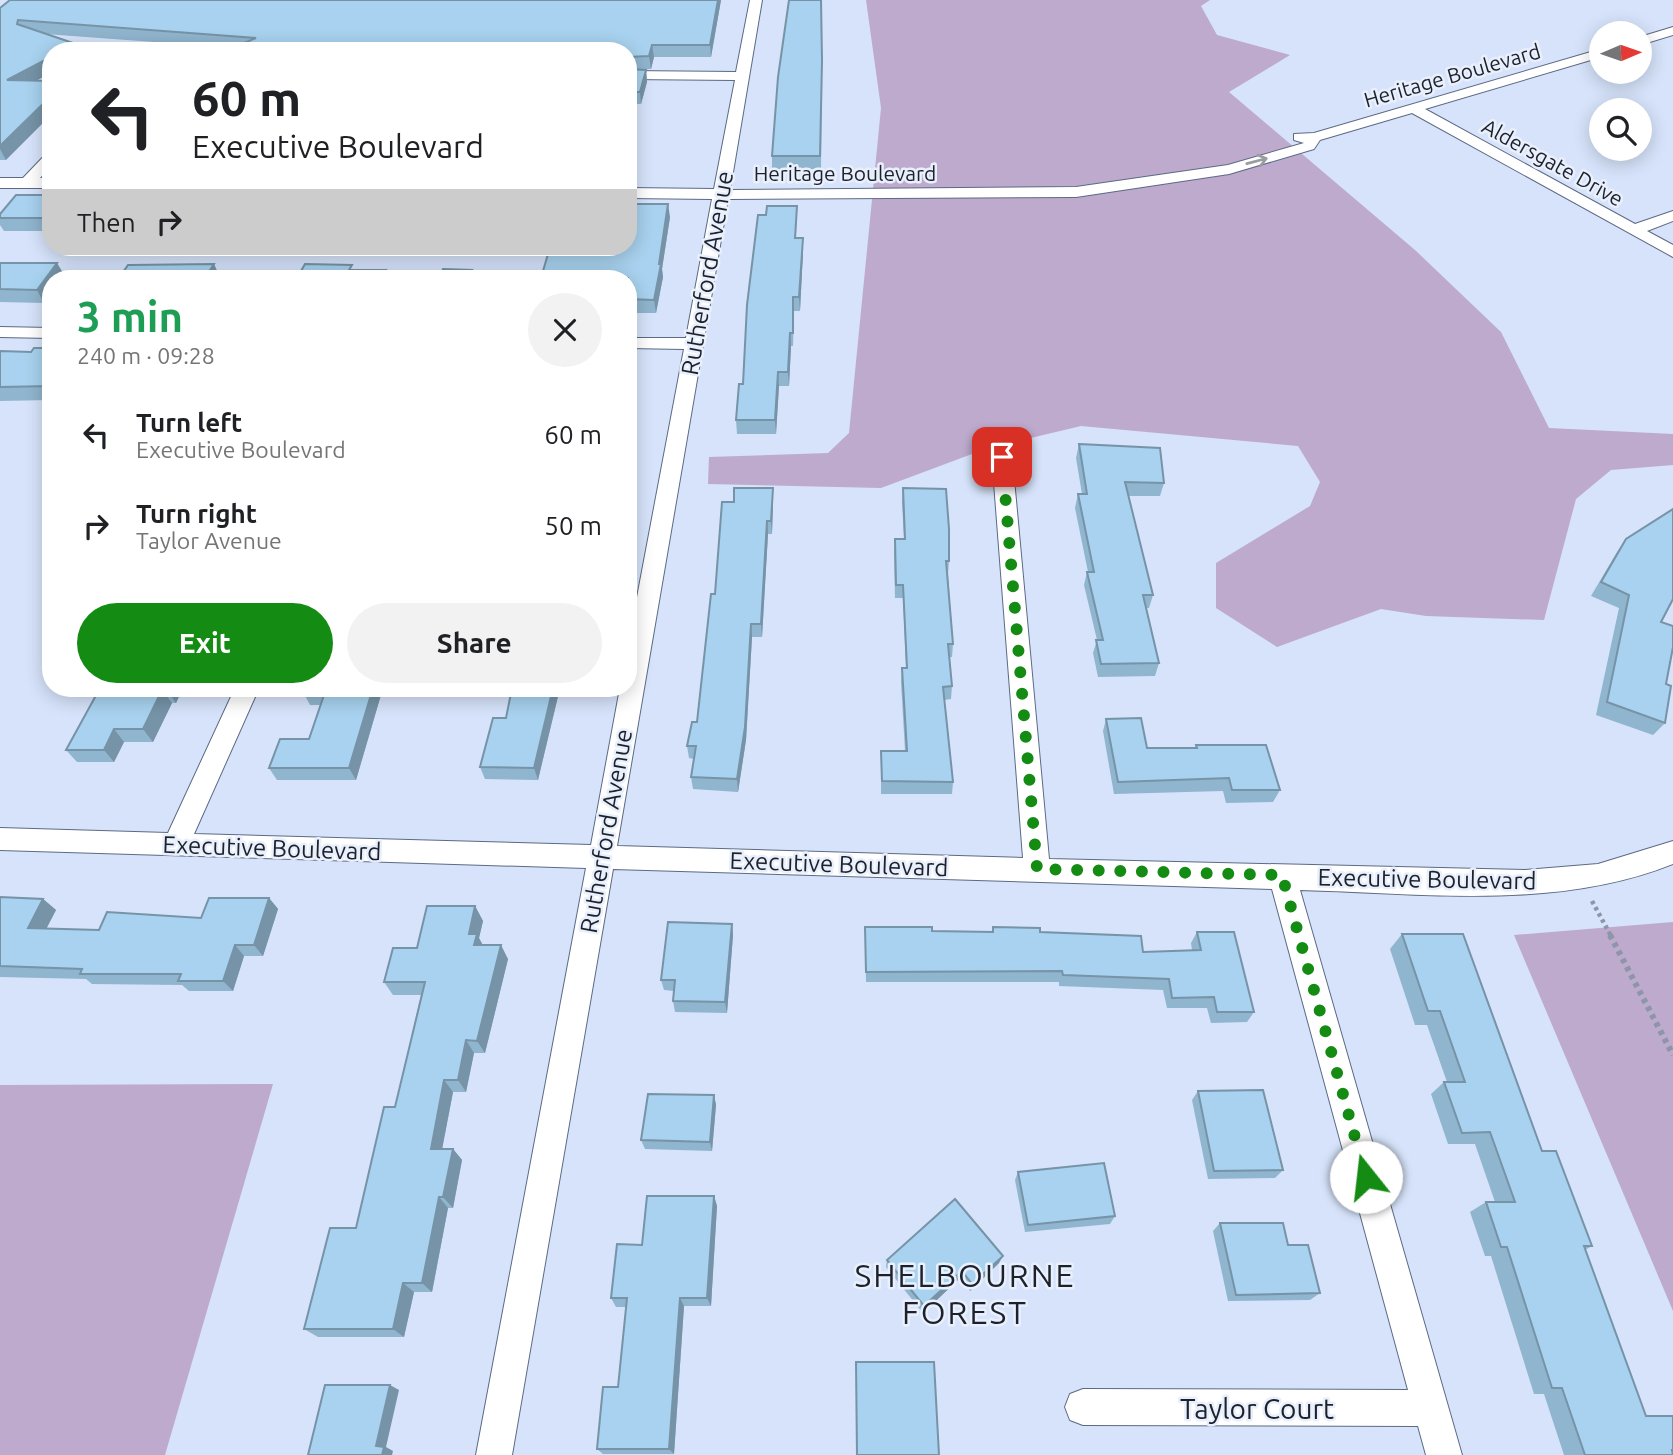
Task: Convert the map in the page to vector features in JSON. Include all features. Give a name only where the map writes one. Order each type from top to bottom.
[{"type":"street","name":"Rutherford Avenue","points":[[637,661],[755,0]]},
{"type":"street","points":[[1652,38],[1673,32]]},
{"type":"street","name":"Heritage Boulevard","points":[[637,193],[845,196],[1076,192],[1188,176],[1289,152],[1309,146],[1315,137],[1589,57]]},
{"type":"street","points":[[637,75],[741,76]]},
{"type":"street","name":"Aldersgate Drive","points":[[1413,108],[1673,252]]},
{"type":"street","points":[[27,183],[42,167]]},
{"type":"street","points":[[0,183],[42,183]]},
{"type":"street","points":[[1634,230],[1673,216]]},
{"type":"street","points":[[0,332],[42,333]]},
{"type":"street","points":[[637,343],[695,344]]},
{"type":"street","points":[[1002,457],[1037,869]]},
{"type":"street","points":[[176,845],[243,697]]},
{"type":"street","name":"Rutherford Avenue","points":[[494,1455],[630,697]]},
{"type":"street","name":"Executive Boulevard","points":[[0,839],[601,858],[1282,875],[1471,883],[1581,880],[1634,869],[1673,852]]},
{"type":"street","points":[[1282,875],[1444,1455]]},
{"type":"street","name":"Taylor Court","points":[[1083,1407],[1431,1408]]},
{"type":"path","points":[[1581,880],[1673,1055]]},
{"type":"shaded area","points":[[866,0],[1210,0],[1201,6],[1217,35],[1290,55],[1229,92],[1415,250],[1501,332],[1549,428],[1673,434],[1673,465],[1611,470],[1576,499],[1544,620],[1426,616],[1381,609],[1277,647],[1216,608],[1216,563],[1310,506],[1320,482],[1298,446],[1081,426],[988,448],[881,488],[708,484],[709,457],[828,453],[849,433],[881,108]]},
{"type":"shaded area","points":[[1673,922],[1673,1311],[1514,935]]},
{"type":"shaded area","points":[[273,1084],[165,1455],[0,1455],[0,1085]]},
{"type":"building","points":[[10,0],[718,0],[710,45],[652,45],[649,56],[637,57],[637,42],[247,42],[256,38],[18,20],[17,24],[70,42],[42,42],[42,62],[7,80],[42,81],[42,105],[0,146],[0,8]]},
{"type":"building","points":[[789,0],[821,0],[820,156],[772,156],[778,77]]},
{"type":"building","points":[[637,70],[646,70],[640,92],[637,92]]},
{"type":"building","points":[[16,195],[42,195],[42,218],[0,218],[0,214]]},
{"type":"building","points":[[637,204],[668,204],[654,300],[637,299],[637,270],[543,270],[547,256],[637,256]]},
{"type":"building","points":[[767,206],[797,206],[795,238],[803,238],[799,297],[793,297],[793,333],[790,333],[788,372],[778,372],[775,420],[736,420],[739,384],[743,384],[747,305],[758,215],[766,215]]},
{"type":"building","points":[[0,263],[57,263],[52,270],[42,270],[42,283],[37,290],[0,289]]},
{"type":"building","points":[[214,264],[210,270],[125,270],[128,265]]},
{"type":"building","points":[[305,264],[352,265],[349,270],[302,270]]},
{"type":"building","points":[[34,348],[42,348],[42,386],[0,387],[0,351],[31,352]]},
{"type":"building","points":[[1079,444],[1160,448],[1164,483],[1125,482],[1153,595],[1143,595],[1159,663],[1101,664],[1096,640],[1103,640],[1087,572],[1094,572],[1078,494],[1087,494]]},
{"type":"building","points":[[734,488],[773,488],[771,521],[767,521],[761,624],[751,624],[745,727],[737,779],[691,777],[696,746],[687,746],[692,722],[697,722],[711,594],[715,594],[722,502],[734,502]]},
{"type":"building","points":[[903,488],[946,489],[949,561],[946,561],[953,644],[948,644],[952,686],[943,687],[953,782],[882,781],[881,751],[907,751],[902,668],[907,668],[903,585],[896,585],[895,539],[905,539]]},
{"type":"building","points":[[1673,509],[1673,599],[1661,622],[1673,626],[1673,647],[1666,684],[1671,686],[1665,723],[1607,702],[1629,595],[1601,582],[1626,539]]},
{"type":"building","points":[[95,697],[159,697],[143,729],[114,729],[104,750],[66,750]]},
{"type":"building","points":[[323,697],[370,697],[349,768],[269,768],[280,739],[309,739]]},
{"type":"building","points":[[510,697],[551,697],[534,768],[480,767],[493,718],[506,718]]},
{"type":"building","points":[[1141,718],[1147,748],[1266,745],[1280,790],[1232,790],[1229,778],[1118,782],[1106,719]]},
{"type":"building","points":[[0,897],[43,899],[28,928],[99,930],[107,912],[201,918],[209,898],[269,898],[254,945],[235,945],[223,981],[178,981],[181,974],[80,974],[82,969],[0,966]]},
{"type":"building","points":[[427,906],[475,906],[469,934],[477,934],[474,945],[501,945],[477,1041],[466,1040],[458,1080],[444,1080],[431,1149],[453,1149],[443,1197],[439,1197],[422,1283],[403,1283],[393,1329],[304,1329],[330,1228],[356,1228],[384,1107],[395,1107],[425,982],[384,982],[393,948],[417,948]]},
{"type":"building","points":[[668,922],[732,924],[725,1002],[673,1001],[675,980],[661,980]]},
{"type":"building","points":[[865,927],[932,927],[932,931],[993,932],[993,927],[1040,928],[1040,932],[1141,936],[1143,952],[1201,950],[1197,932],[1234,932],[1254,1012],[1217,1012],[1214,997],[1172,998],[1169,979],[1063,975],[1062,971],[866,972]]},
{"type":"building","points":[[1402,934],[1463,934],[1542,1151],[1556,1151],[1592,1246],[1584,1246],[1646,1416],[1673,1416],[1673,1455],[1585,1455],[1562,1388],[1552,1388],[1507,1247],[1501,1247],[1486,1202],[1515,1202],[1490,1132],[1462,1133],[1444,1082],[1465,1082],[1440,1011],[1428,1011]]},
{"type":"building","points":[[1263,1090],[1283,1170],[1214,1171],[1198,1091]]},
{"type":"building","points":[[648,1094],[714,1095],[710,1142],[641,1140]]},
{"type":"building","points":[[1104,1163],[1115,1216],[1028,1225],[1018,1172]]},
{"type":"building","points":[[647,1196],[714,1196],[707,1298],[680,1298],[669,1449],[597,1449],[603,1387],[618,1387],[627,1298],[611,1298],[617,1244],[642,1245]]},
{"type":"building","points":[[955,1199],[1003,1256],[972,1284],[962,1271],[924,1306],[887,1260]]},
{"type":"building","points":[[1220,1223],[1283,1223],[1288,1245],[1308,1245],[1320,1293],[1236,1295]]},
{"type":"building","points":[[856,1362],[934,1362],[939,1455],[857,1455]]},
{"type":"building","points":[[325,1385],[390,1385],[376,1446],[384,1447],[382,1455],[308,1455]]},
{"type":"district","name":"SHELBOURNE FOREST","points":[[965,1294]]},
{"type":"route","points":[[1002,457],[1037,869],[1282,875],[1366,1177]]}]
